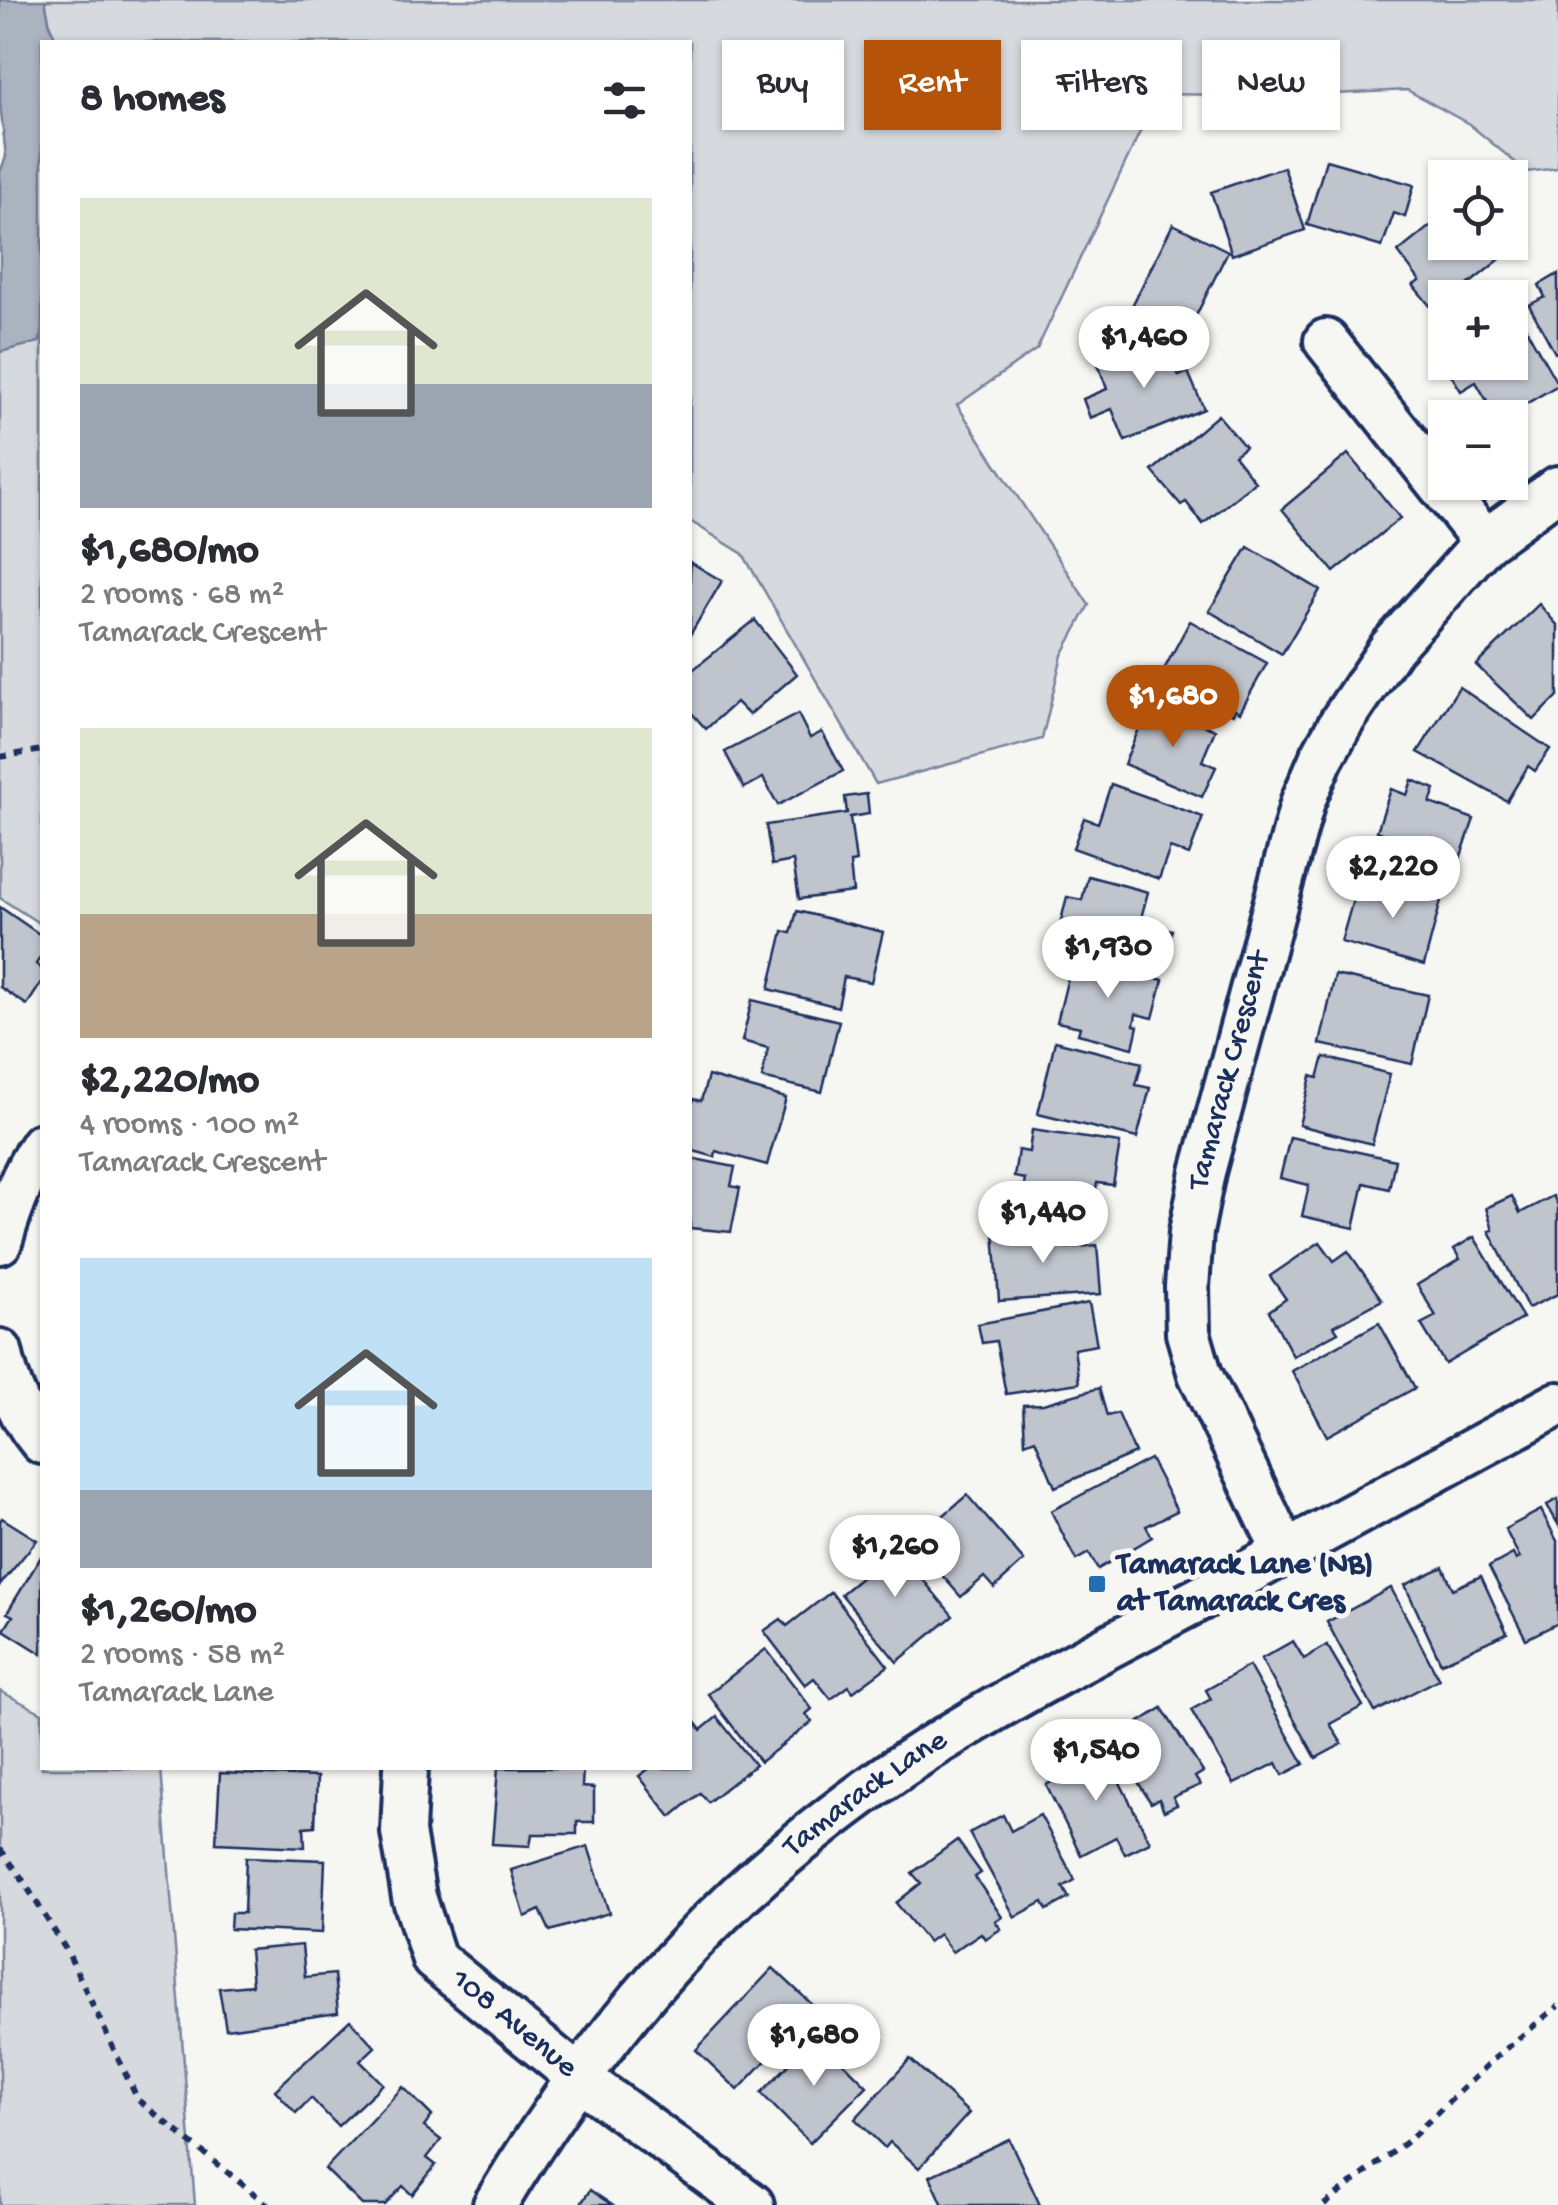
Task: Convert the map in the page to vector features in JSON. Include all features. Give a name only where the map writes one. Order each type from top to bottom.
[{"type":"street","points":[[1326,341],[1484,542]]},
{"type":"street","name":"Tamarack Crescent","points":[[1285,1553],[1200,1374],[1188,1333],[1190,1232],[1203,1172],[1303,801],[1315,773],[1342,721],[1392,648],[1484,542],[1558,488]]},
{"type":"street","points":[[0,1242],[30,1162],[40,1148]]},
{"type":"street","points":[[0,1350],[18,1407],[40,1439]]},
{"type":"street","name":"Tamarack Lane","points":[[495,2205],[578,2077],[634,2006],[722,1912],[794,1847],[871,1788],[953,1733],[1028,1690],[1558,1404]]},
{"type":"street","name":"108 Avenue","points":[[406,1770],[403,1832],[414,1897],[434,1959],[578,2077],[752,2205]]},
{"type":"path","points":[[0,757],[40,750]]},
{"type":"path","points":[[0,1850],[68,1954],[138,2100],[268,2205]]},
{"type":"path","points":[[1324,2205],[1411,2138],[1495,2058],[1558,2006]]},
{"type":"shaded area","points":[[0,0],[45,0],[56,40],[40,40],[40,340],[0,352],[0,172],[6,157],[0,103]]},
{"type":"shaded area","points":[[45,0],[1558,0],[1558,168],[1528,172],[1528,160],[1512,160],[1469,124],[1407,90],[1340,94],[1340,40],[1202,40],[1202,95],[1182,94],[1182,40],[1021,40],[1021,130],[1141,130],[1037,349],[957,405],[1089,605],[1062,655],[1042,739],[876,784],[743,554],[692,522],[692,40],[56,40]]},
{"type":"shaded area","points":[[40,338],[40,924],[0,898],[0,352]]},
{"type":"shaded area","points":[[0,1691],[40,1712],[40,1770],[161,1770],[195,2205],[0,2205]]},
{"type":"building","points":[[1326,160],[1414,185],[1405,217],[1394,213],[1382,247],[1307,225]]},
{"type":"building","points":[[1284,167],[1305,230],[1232,255],[1211,192]]},
{"type":"building","points":[[1173,224],[1228,251],[1184,340],[1129,312]]},
{"type":"building","points":[[1428,228],[1428,260],[1499,260],[1474,280],[1428,280],[1428,303],[1413,285],[1420,281],[1398,252]]},
{"type":"building","points":[[1558,274],[1555,353],[1529,305],[1545,297],[1539,285]]},
{"type":"building","points":[[1528,332],[1558,385],[1528,403],[1486,400],[1476,382],[1461,391],[1454,380],[1528,380]]},
{"type":"building","points":[[1165,339],[1179,376],[1188,372],[1204,409],[1125,441],[1112,409],[1090,418],[1083,399],[1107,389],[1098,364]]},
{"type":"building","points":[[1218,415],[1245,447],[1234,455],[1255,482],[1203,524],[1186,502],[1181,505],[1152,471]]},
{"type":"building","points":[[1348,454],[1400,518],[1334,572],[1282,509]]},
{"type":"building","points":[[1248,547],[1320,590],[1282,654],[1209,611]]},
{"type":"building","points":[[692,563],[722,581],[692,632]]},
{"type":"building","points":[[1539,604],[1558,626],[1558,696],[1534,720],[1476,665]]},
{"type":"building","points":[[755,620],[797,674],[749,715],[736,702],[706,729],[692,713],[692,670]]},
{"type":"building","points":[[1190,621],[1267,663],[1240,712],[1235,709],[1233,714],[1161,675]]},
{"type":"building","points":[[1459,687],[1550,749],[1535,771],[1528,766],[1507,801],[1418,752]]},
{"type":"building","points":[[1150,703],[1215,730],[1202,761],[1216,767],[1202,797],[1124,764]]},
{"type":"building","points":[[798,714],[810,738],[822,732],[843,771],[778,805],[763,778],[744,788],[725,752]]},
{"type":"building","points":[[1412,780],[1435,789],[1430,803],[1474,819],[1449,890],[1382,866],[1392,837],[1377,831],[1391,789],[1407,795]]},
{"type":"building","points":[[1111,784],[1203,817],[1189,855],[1170,848],[1159,879],[1073,848],[1084,818],[1098,823]]},
{"type":"building","points":[[867,794],[869,814],[850,817],[856,862],[850,863],[853,892],[799,899],[793,861],[772,865],[766,825],[847,813],[845,797]]},
{"type":"building","points":[[1088,876],[1148,892],[1140,922],[1172,930],[1163,967],[1056,940],[1067,897],[1082,900]]},
{"type":"building","points":[[1370,879],[1442,897],[1424,965],[1341,942],[1354,896],[1364,899]]},
{"type":"building","points":[[0,907],[40,935],[40,958],[36,964],[40,967],[40,985],[27,1005],[0,987]]},
{"type":"building","points":[[797,911],[883,932],[871,982],[844,977],[838,1007],[769,989],[783,931],[791,933]]},
{"type":"building","points":[[1073,957],[1163,980],[1153,1018],[1136,1014],[1134,1025],[1138,1026],[1133,1048],[1078,1034],[1080,1027],[1057,1022]]},
{"type":"building","points":[[1335,975],[1428,995],[1412,1064],[1320,1044]]},
{"type":"building","points":[[752,1000],[839,1021],[822,1092],[762,1078],[768,1048],[742,1041]]},
{"type":"building","points":[[1055,1041],[1142,1063],[1136,1085],[1150,1088],[1137,1138],[1038,1114]]},
{"type":"building","points":[[1324,1057],[1390,1074],[1372,1144],[1299,1125],[1311,1076],[1318,1078]]},
{"type":"building","points":[[708,1076],[786,1098],[767,1165],[716,1151],[715,1157],[692,1151],[692,1102],[693,1099],[701,1101]]},
{"type":"building","points":[[1032,1130],[1120,1143],[1113,1185],[1097,1183],[1092,1214],[1038,1206],[1039,1193],[1023,1191],[1025,1179],[1014,1177],[1018,1150],[1029,1152]]},
{"type":"building","points":[[1290,1137],[1395,1160],[1389,1189],[1364,1183],[1354,1228],[1302,1216],[1309,1185],[1280,1178]]},
{"type":"building","points":[[692,1158],[735,1167],[731,1186],[740,1188],[731,1232],[692,1228]]},
{"type":"building","points":[[1512,1196],[1520,1213],[1553,1196],[1558,1205],[1558,1294],[1528,1308],[1489,1231],[1493,1230],[1486,1208]]},
{"type":"building","points":[[1054,1227],[1055,1243],[1066,1243],[1067,1248],[1097,1245],[1101,1294],[999,1301],[994,1231]]},
{"type":"building","points":[[1474,1237],[1523,1318],[1445,1364],[1421,1324],[1436,1316],[1417,1285],[1460,1259],[1454,1249]]},
{"type":"building","points":[[1320,1242],[1334,1261],[1348,1251],[1382,1300],[1334,1326],[1338,1332],[1293,1356],[1269,1311],[1286,1299],[1270,1276]]},
{"type":"building","points":[[1089,1303],[1097,1345],[1074,1349],[1079,1383],[1006,1394],[996,1341],[982,1343],[978,1324]]},
{"type":"building","points":[[1379,1323],[1415,1388],[1327,1436],[1292,1371]]},
{"type":"building","points":[[1099,1388],[1107,1416],[1118,1413],[1135,1453],[1055,1487],[1035,1439],[1025,1443],[1023,1405],[1043,1404]]},
{"type":"building","points":[[1150,1459],[1177,1511],[1146,1526],[1152,1537],[1098,1569],[1089,1553],[1076,1560],[1051,1511]]},
{"type":"building","points":[[967,1495],[1024,1561],[994,1588],[984,1577],[961,1597],[913,1542]]},
{"type":"building","points":[[1558,1499],[1558,1524],[1547,1505]]},
{"type":"building","points":[[1541,1510],[1558,1543],[1558,1623],[1526,1639],[1489,1567],[1513,1554],[1516,1560],[1520,1558],[1505,1529]]},
{"type":"building","points":[[2,1518],[37,1540],[0,1585],[0,1521]]},
{"type":"building","points":[[883,1531],[953,1616],[897,1662],[841,1594],[874,1567],[860,1550]]},
{"type":"building","points":[[40,1558],[40,1653],[4,1630],[13,1616],[7,1613]]},
{"type":"building","points":[[1443,1567],[1453,1589],[1481,1576],[1507,1633],[1441,1663],[1405,1585]]},
{"type":"building","points":[[1391,1588],[1439,1679],[1375,1712],[1327,1622]]},
{"type":"building","points":[[831,1592],[888,1666],[853,1692],[849,1686],[831,1699],[814,1678],[805,1685],[764,1631],[781,1619],[787,1626]]},
{"type":"building","points":[[1293,1641],[1304,1659],[1327,1645],[1363,1706],[1330,1724],[1342,1744],[1316,1758],[1261,1659]]},
{"type":"building","points":[[766,1649],[812,1709],[806,1714],[812,1722],[760,1762],[708,1694]]},
{"type":"building","points":[[1249,1666],[1304,1764],[1283,1775],[1277,1763],[1234,1784],[1191,1710],[1211,1699],[1206,1690]]},
{"type":"building","points":[[1162,1708],[1203,1772],[1195,1777],[1200,1785],[1173,1797],[1177,1805],[1164,1811],[1159,1799],[1151,1803],[1112,1740]]},
{"type":"building","points":[[717,1717],[755,1765],[708,1802],[700,1793],[671,1817],[639,1776],[647,1770],[692,1770],[692,1718],[701,1730]]},
{"type":"building","points":[[1101,1745],[1150,1842],[1125,1854],[1116,1837],[1081,1855],[1046,1785],[1068,1773],[1064,1764]]},
{"type":"building","points":[[498,1770],[583,1770],[582,1787],[594,1788],[594,1822],[577,1822],[577,1834],[532,1834],[530,1846],[492,1844]]},
{"type":"building","points":[[220,1773],[317,1777],[315,1826],[304,1827],[305,1847],[216,1843]]},
{"type":"building","points":[[1003,1815],[1011,1831],[1040,1815],[1075,1880],[1063,1887],[1069,1898],[1047,1910],[1043,1902],[1015,1917],[969,1833]]},
{"type":"building","points":[[957,1840],[981,1873],[975,1877],[1002,1917],[995,1921],[1001,1929],[985,1939],[981,1933],[952,1952],[939,1934],[928,1942],[896,1903],[921,1883],[912,1873]]},
{"type":"building","points":[[588,1846],[609,1913],[550,1931],[540,1910],[525,1917],[511,1870]]},
{"type":"building","points":[[246,1857],[325,1860],[322,1933],[230,1929],[231,1913],[244,1913]]},
{"type":"building","points":[[302,1945],[305,1977],[334,1974],[338,2013],[226,2029],[219,1988],[252,1985],[249,1950]]},
{"type":"building","points":[[773,1968],[816,2008],[738,2090],[696,2050]]},
{"type":"building","points":[[350,2020],[375,2047],[360,2061],[383,2084],[338,2126],[311,2098],[296,2113],[275,2090]]},
{"type":"building","points":[[817,2036],[867,2086],[810,2143],[761,2093]]},
{"type":"building","points":[[910,2059],[969,2113],[919,2168],[890,2142],[885,2148],[855,2119]]},
{"type":"building","points":[[403,2087],[432,2116],[424,2127],[441,2140],[427,2158],[436,2165],[412,2195],[403,2186],[385,2205],[362,2205],[325,2169]]},
{"type":"building","points":[[1009,2139],[1040,2205],[943,2205],[930,2176]]},
{"type":"building","points":[[590,2190],[612,2205],[580,2205]]},
{"type":"place","name":"Tamarack Lane (NB) at Tamarack Cres","points":[[1097,1584]]}]
